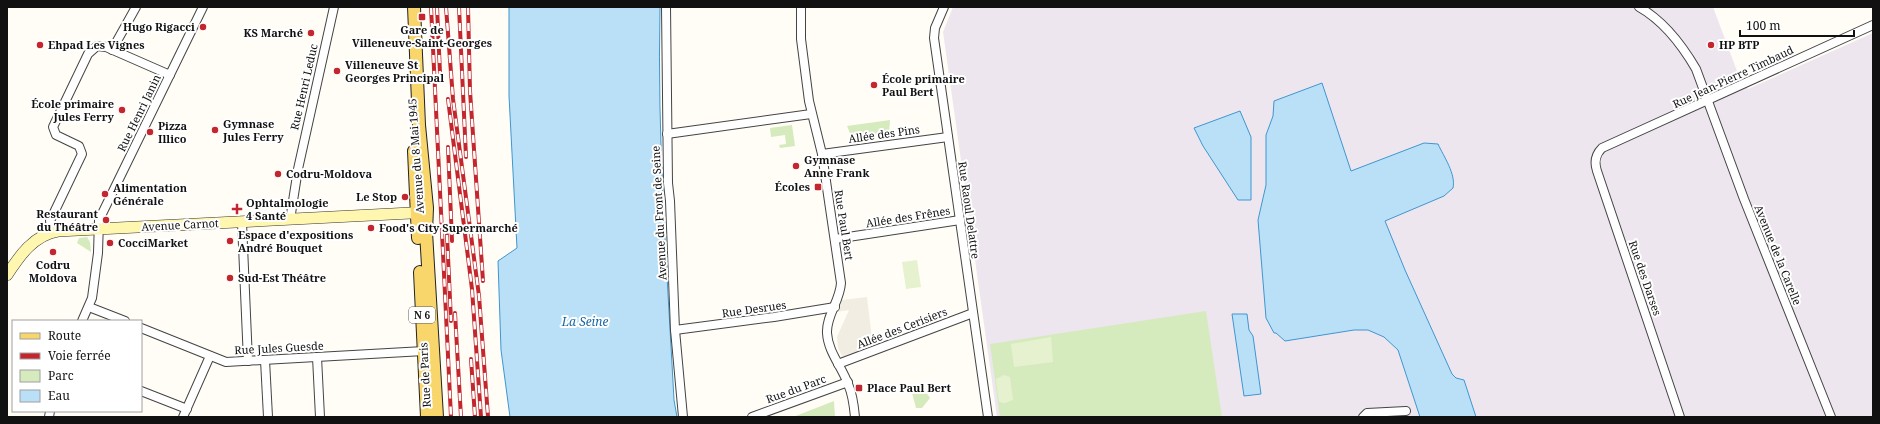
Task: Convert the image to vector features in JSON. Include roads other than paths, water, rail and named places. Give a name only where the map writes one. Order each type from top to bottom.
[{"type":"main road","name":"Avenue du 8 Mai 1945","points":[[407,7],[422,210],[426,232],[428,270]]},
{"type":"main road","name":"Avenue du 8 Mai 1945","points":[[414,7],[422,210]]},
{"type":"main road","name":"Rue de Paris","points":[[422,210],[424,351],[427,417]]},
{"type":"main road","name":"Rue de Paris","points":[[428,270],[437,417]]},
{"type":"street","points":[[112,50],[136,7]]},
{"type":"street","name":"Rue Henri Janin","points":[[82,320],[92,298],[96,276],[99,220],[203,7]]},
{"type":"street","name":"Rue Henri Leduc","points":[[290,220],[298,169],[334,7]]},
{"type":"street","name":"Avenue du Front de Seine","points":[[666,7],[667,134],[675,330],[683,417]]},
{"type":"street","name":"Rue Paul Bert","points":[[801,7],[801,39],[811,114],[822,154],[841,283],[841,290],[829,320],[827,333],[832,352],[848,382],[852,395],[855,417]]},
{"type":"street","name":"Rue Raoul Delattre","points":[[944,7],[935,28],[934,38],[988,417]]},
{"type":"street","name":"Avenue de la Carelle","points":[[1639,7],[1658,21],[1684,50],[1696,69],[1706,102],[1831,417]]},
{"type":"street","name":"Rue Jean-Pierre Timbaud","points":[[1602,148],[1873,25]]},
{"type":"street","points":[[8,273],[29,246],[40,237],[52,232],[50,221],[82,154],[82,150],[79,146],[56,135],[54,127],[88,54],[97,46],[106,47],[170,76]]},
{"type":"street","points":[[667,134],[811,114]]},
{"type":"street","name":"Allée des Pins","points":[[822,154],[948,136]]},
{"type":"street","name":"Rue des Darses","points":[[1602,148],[1596,154],[1595,165],[1680,417]]},
{"type":"street","name":"Avenue Carnot","points":[[52,232],[242,223],[422,210]]},
{"type":"street","name":"Allée des Frênes","points":[[835,239],[960,220]]},
{"type":"street","points":[[242,223],[248,361]]},
{"type":"street","points":[[89,307],[122,320]]},
{"type":"street","name":"Rue Desrues","points":[[675,330],[774,318],[835,307]]},
{"type":"street","name":"Allée des Cerisiers","points":[[838,364],[973,313]]},
{"type":"street","name":"Rue Jules Guesde","points":[[142,328],[226,362],[424,351]]},
{"type":"street","points":[[142,392],[185,413],[210,356]]},
{"type":"street","points":[[318,357],[320,417]]},
{"type":"street","points":[[265,360],[268,417]]},
{"type":"street","name":"Rue du Parc","points":[[752,417],[848,382]]},
{"type":"street","points":[[1363,417],[1367,413],[1406,411]]},
{"type":"water","name":"La Seine","points":[[509,7],[660,7],[659,56],[663,204],[674,400],[677,417],[510,417],[501,350],[498,261],[517,248],[509,96]]},
{"type":"water","points":[[1322,83],[1351,171],[1424,143],[1438,144],[1449,166],[1453,177],[1453,188],[1444,196],[1385,221],[1405,270],[1452,374],[1456,378],[1464,380],[1476,417],[1420,417],[1398,350],[1384,337],[1368,330],[1354,330],[1285,341],[1274,333],[1266,318],[1258,220],[1266,185],[1266,135],[1273,116],[1274,101]]},
{"type":"water","points":[[1240,111],[1251,137],[1251,200],[1238,200],[1203,146],[1194,128]]},
{"type":"water","points":[[1232,314],[1247,314],[1249,330],[1253,336],[1261,394],[1244,396]]},
{"type":"railway","points":[[431,7],[451,417]]},
{"type":"railway","points":[[437,7],[440,73]]},
{"type":"railway","points":[[446,7],[453,99],[479,296],[488,417]]},
{"type":"railway","points":[[459,7],[466,157]]},
{"type":"railway","points":[[468,7],[470,91],[483,281]]},
{"type":"railway","points":[[448,99],[472,289],[481,417]]},
{"type":"railway","points":[[448,147],[452,241]]},
{"type":"railway","points":[[447,235],[451,321]]},
{"type":"railway","points":[[455,313],[461,417]]},
{"type":"railway","points":[[471,359],[475,417]]},
{"type":"place","name":"Gare de Villeneuve-Saint-Georges","points":[[422,17]]},
{"type":"place","name":"Hugo Rigacci","points":[[203,27]]},
{"type":"place","name":"KS Marché","points":[[311,33]]},
{"type":"place","name":"Ehpad Les Vignes","points":[[40,45]]},
{"type":"place","name":"HP BTP","points":[[1711,45]]},
{"type":"place","name":"Villeneuve St Georges Principal","points":[[337,71]]},
{"type":"place","name":"École primaire Paul Bert","points":[[874,85]]},
{"type":"place","name":"École primaire Jules Ferry","points":[[122,110]]},
{"type":"place","name":"Gymnase Jules Ferry","points":[[215,130]]},
{"type":"place","name":"Pizza Illico","points":[[150,132]]},
{"type":"place","name":"Gymnase Anne Frank","points":[[796,166]]},
{"type":"place","name":"Codru-Moldova","points":[[278,174]]},
{"type":"place","name":"Écoles","points":[[818,187]]},
{"type":"place","name":"Alimentation Générale","points":[[105,194]]},
{"type":"place","name":"Le Stop","points":[[405,197]]},
{"type":"place","name":"Ophtalmologie 4 Santé","points":[[237,209]]},
{"type":"place","name":"Restaurant du Théâtre","points":[[106,220]]},
{"type":"place","name":"Food's City Supermarché","points":[[371,228]]},
{"type":"place","name":"Espace d'expositions André Bouquet","points":[[230,241]]},
{"type":"place","name":"CocciMarket","points":[[110,243]]},
{"type":"place","name":"Codru Moldova","points":[[53,252]]},
{"type":"place","name":"Sud-Est Théâtre","points":[[230,278]]},
{"type":"place","name":"Place Paul Bert","points":[[859,388]]}]
